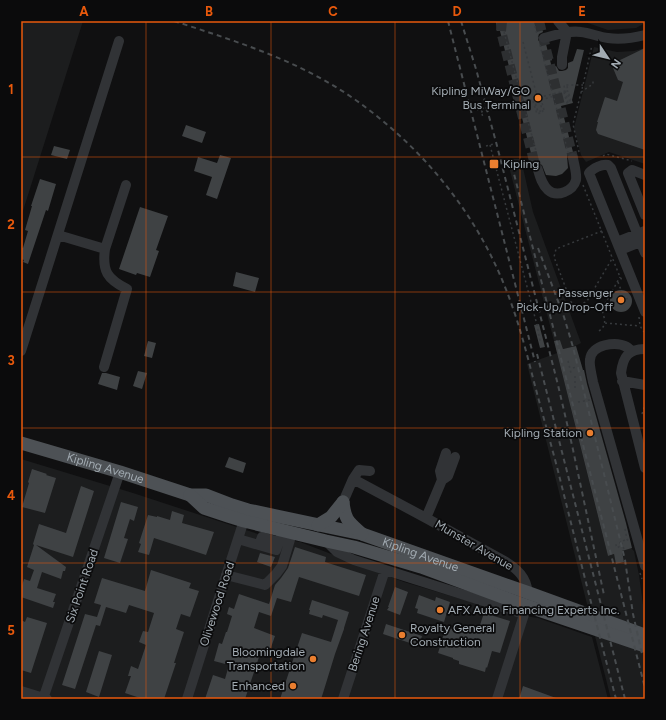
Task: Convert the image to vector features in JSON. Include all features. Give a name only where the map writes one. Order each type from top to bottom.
[{"type":"main road","name":"Kipling Avenue","points":[[21,443],[120,472],[190,495],[206,495],[232,505],[246,516],[262,536],[285,536],[354,546],[421,567],[488,585],[529,593],[645,635]]},
{"type":"main road","points":[[318,525],[332,517],[343,502]]},
{"type":"main road","points":[[343,502],[345,516],[348,521],[362,534]]},
{"type":"main road","name":"Kipling Avenue","points":[[246,516],[318,525],[362,534],[488,585],[527,606],[645,646]]},
{"type":"street","points":[[558,21],[567,32]]},
{"type":"street","points":[[544,38],[567,32],[580,31],[618,39],[628,39],[645,35]]},
{"type":"street","points":[[562,65],[567,32]]},
{"type":"street","points":[[21,351],[119,41]]},
{"type":"street","points":[[538,170],[542,183],[548,190],[560,194],[572,187],[575,181],[576,174],[571,156]]},
{"type":"street","points":[[645,253],[642,236],[610,168],[605,164],[591,170],[589,173],[645,312]]},
{"type":"street","points":[[644,211],[628,173],[632,170],[645,175]]},
{"type":"street","points":[[104,366],[127,289],[118,285],[112,280],[104,268],[103,261],[105,249],[126,185]]},
{"type":"street","points":[[58,234],[105,249]]},
{"type":"street","points":[[618,246],[642,236]]},
{"type":"street","points":[[632,351],[626,347],[608,344],[595,349],[590,360],[593,382],[645,566]]},
{"type":"street","points":[[645,349],[638,349],[627,355],[622,365],[621,373],[645,468]]},
{"type":"street","points":[[622,381],[645,385]]},
{"type":"street","points":[[426,518],[442,480],[440,471],[450,455]]},
{"type":"street","points":[[343,502],[353,479],[359,470],[370,471]]},
{"type":"street","name":"Six Point Road","points":[[45,699],[120,472]]},
{"type":"street","name":"Munster Avenue","points":[[353,479],[506,562],[516,569],[524,578],[528,590],[528,602],[497,699]]},
{"type":"street","name":"Olivewood Road","points":[[187,699],[246,516]]},
{"type":"street","points":[[238,539],[262,536],[276,550],[285,536]]},
{"type":"street","points":[[226,575],[265,584],[282,566],[285,536]]},
{"type":"street","name":"Kipling Avenue","points":[[326,542],[337,552],[354,560],[524,614]]},
{"type":"street","name":"Bering Avenue","points":[[344,699],[385,570]]},
{"type":"street","points":[[21,691],[45,699]]},
{"type":"path","points":[[535,26],[571,156]]},
{"type":"path","points":[[504,32],[536,151]]},
{"type":"path","points":[[523,42],[543,112],[537,114],[533,102]]},
{"type":"path","points":[[582,92],[593,84],[593,80]]},
{"type":"path","points":[[565,85],[583,85]]},
{"type":"path","points":[[565,85],[570,101],[568,102],[564,91],[565,85]]},
{"type":"path","points":[[477,110],[564,91]]},
{"type":"path","points":[[537,93],[539,97]]},
{"type":"path","points":[[523,104],[554,96]]},
{"type":"path","points":[[534,98],[538,112],[544,110],[539,100]]},
{"type":"path","points":[[481,110],[483,118]]},
{"type":"path","points":[[486,146],[494,144]]},
{"type":"path","points":[[490,145],[537,324],[540,341]]},
{"type":"path","points":[[602,231],[556,249],[554,257],[571,302],[579,306],[587,301],[612,257]]},
{"type":"path","points":[[599,331],[604,327],[605,323],[602,309],[620,277]]},
{"type":"path","points":[[618,281],[623,300]]},
{"type":"path","points":[[605,302],[611,306],[612,303],[632,298]]},
{"type":"path","points":[[605,323],[640,326]]},
{"type":"path","points":[[568,361],[571,373]]},
{"type":"path","points":[[573,368],[576,367],[583,371]]},
{"type":"path","points":[[575,376],[575,388]]},
{"type":"path","points":[[578,402],[590,400]]},
{"type":"path","points":[[642,414],[645,406]]},
{"type":"path","points":[[622,546],[617,548],[616,545],[627,539]]},
{"type":"path","points":[[621,542],[624,549]]},
{"type":"shaded area","points":[[21,21],[83,21],[21,217]]},
{"type":"shaded area","points":[[582,21],[645,21],[645,23],[636,28],[608,30]]},
{"type":"shaded area","points":[[594,47],[617,52],[634,51],[645,48],[645,164],[609,152],[586,162],[581,155],[574,128]]},
{"type":"shaded area","points":[[507,159],[521,159],[533,212],[581,343],[573,347],[563,349],[560,340],[554,341]]},
{"type":"shaded area","points":[[557,353],[608,556],[614,554],[617,564],[624,562],[622,551],[631,548],[634,551],[645,619],[645,699],[611,699],[527,364]]},
{"type":"shaded area","points":[[21,459],[133,493],[258,534],[300,542],[404,582],[512,614],[538,618],[592,637],[608,699],[21,699]]},
{"type":"building","name":"Kipling MiWay/GO Bus Terminal","points":[[496,21],[540,21],[543,32],[539,34],[538,40],[542,44],[546,44],[552,68],[556,66],[559,71],[566,70],[568,68],[568,63],[573,61],[577,49],[584,50],[572,100],[573,103],[561,106],[573,152],[569,153],[567,156],[568,168],[562,174],[556,176],[546,175],[542,165],[534,165],[500,31],[497,31]]},
{"type":"building","points":[[645,48],[645,150],[598,134],[596,130],[605,97],[617,101],[623,82],[618,80],[613,68],[616,62]]},
{"type":"building","points":[[186,125],[206,132],[202,143],[182,136]]},
{"type":"building","points":[[54,146],[70,150],[67,159],[51,155]]},
{"type":"building","points":[[220,155],[231,158],[217,199],[206,195],[212,177],[194,171],[198,157],[217,163]]},
{"type":"building","points":[[40,179],[56,184],[48,211],[46,210],[28,264],[23,262],[24,260],[21,259],[21,247],[23,248],[28,231],[25,230]]},
{"type":"building","points":[[140,207],[168,216],[156,250],[159,251],[150,277],[137,273],[136,275],[119,269]]},
{"type":"building","points":[[236,272],[259,278],[255,292],[233,286]]},
{"type":"building","name":"Passenger Pick-Up/Drop-Off","points":[[617,290],[625,290],[632,297],[632,305],[625,312],[617,312],[610,305],[610,297]]},
{"type":"building","points":[[539,324],[545,347],[540,348],[534,325]]},
{"type":"building","name":"Kipling Station","points":[[560,340],[563,349],[576,346],[584,370],[632,548],[622,551],[624,562],[616,564],[614,554],[608,556],[554,341]]},
{"type":"building","points":[[148,341],[156,343],[152,358],[144,356]]},
{"type":"building","points":[[138,371],[147,373],[142,389],[133,386]]},
{"type":"building","points":[[102,373],[120,377],[117,390],[98,384]]},
{"type":"building","points":[[229,457],[246,463],[243,473],[225,467]]},
{"type":"building","points":[[32,469],[56,478],[45,513],[22,507]]},
{"type":"building","points":[[81,486],[94,491],[73,557],[36,545],[66,567],[65,571],[63,571],[61,579],[42,572],[37,588],[56,594],[53,602],[55,602],[53,608],[21,597],[21,589],[24,579],[30,581],[34,570],[27,567],[39,524],[66,533]]},
{"type":"building","points":[[121,502],[138,507],[134,521],[130,519],[124,538],[128,539],[120,563],[104,558]]},
{"type":"building","points":[[172,511],[184,515],[182,523],[214,532],[206,555],[154,538],[149,555],[138,552],[141,544],[139,543],[148,515],[170,520]]},
{"type":"building","points":[[295,547],[326,557],[325,562],[366,575],[359,596],[299,577],[291,602],[277,598],[271,616],[259,612],[254,628],[275,636],[269,653],[261,651],[245,699],[205,699],[213,675],[225,679],[229,665],[214,661],[219,643],[222,644],[232,616],[227,614],[229,607],[234,609],[239,594],[269,604],[275,585],[288,568]]},
{"type":"building","points":[[260,553],[275,557],[271,567],[257,562]]},
{"type":"building","points":[[151,570],[191,583],[189,588],[199,591],[190,617],[181,614],[176,629],[184,632],[174,663],[176,663],[164,699],[143,699],[125,693],[131,676],[128,676],[131,666],[138,669],[146,645],[139,642],[143,631],[148,632],[154,613],[129,605],[126,613],[106,607],[100,626],[96,625],[75,689],[62,685],[85,614],[97,617],[101,605],[94,603],[102,578],[145,591]]},
{"type":"building","points":[[395,587],[408,592],[400,615],[387,610]]},
{"type":"building","points":[[419,595],[435,601],[436,597],[450,602],[444,622],[417,613],[418,609],[415,608]]},
{"type":"building","points":[[312,600],[349,612],[344,629],[321,699],[280,699],[302,633],[331,642],[338,620],[323,615],[322,618],[309,614]]},
{"type":"building","points":[[484,613],[510,621],[500,653],[492,651],[485,672],[459,664],[459,661],[438,653],[446,627],[461,632],[463,626],[478,631]]},
{"type":"building","points":[[27,617],[47,623],[31,673],[21,670],[21,620],[25,622]]},
{"type":"building","name":"Royalty General Construction","points":[[386,624],[422,636],[419,646],[383,634]]},
{"type":"building","points":[[99,651],[112,655],[99,697],[86,692]]},
{"type":"building","points":[[523,686],[556,698],[556,699],[519,699]]},
{"type":"tunnel","points":[[502,21],[501,31],[534,161],[538,170]]},
{"type":"tunnel","points":[[539,21],[573,158]]},
{"type":"railway","points":[[174,21],[245,45],[291,64],[336,87],[357,101],[403,138],[423,159],[443,181],[477,229],[491,255],[508,294],[527,354],[616,699]]},
{"type":"railway","points":[[448,21],[535,362]]},
{"type":"railway","points":[[461,21],[496,142],[558,385],[604,595]]},
{"type":"railway","points":[[512,166],[645,688]]},
{"type":"railway","points":[[538,248],[564,317],[573,347],[625,560],[633,614],[642,654]]},
{"type":"railway","points":[[537,354],[625,699]]},
{"type":"place","name":"Kipling MiWay/GO Bus Terminal","points":[[538,98]]},
{"type":"place","name":"Kipling","points":[[494,164]]},
{"type":"place","name":"Passenger Pick-Up/Drop-Off","points":[[621,300]]},
{"type":"place","name":"Kipling Station","points":[[590,433]]},
{"type":"place","name":"AFX Auto Financing Experts Inc.","points":[[440,610]]},
{"type":"place","name":"Royalty General Construction","points":[[402,635]]},
{"type":"place","name":"Bloomingdale Transportation","points":[[313,659]]},
{"type":"place","name":"Enhanced","points":[[293,686]]}]
